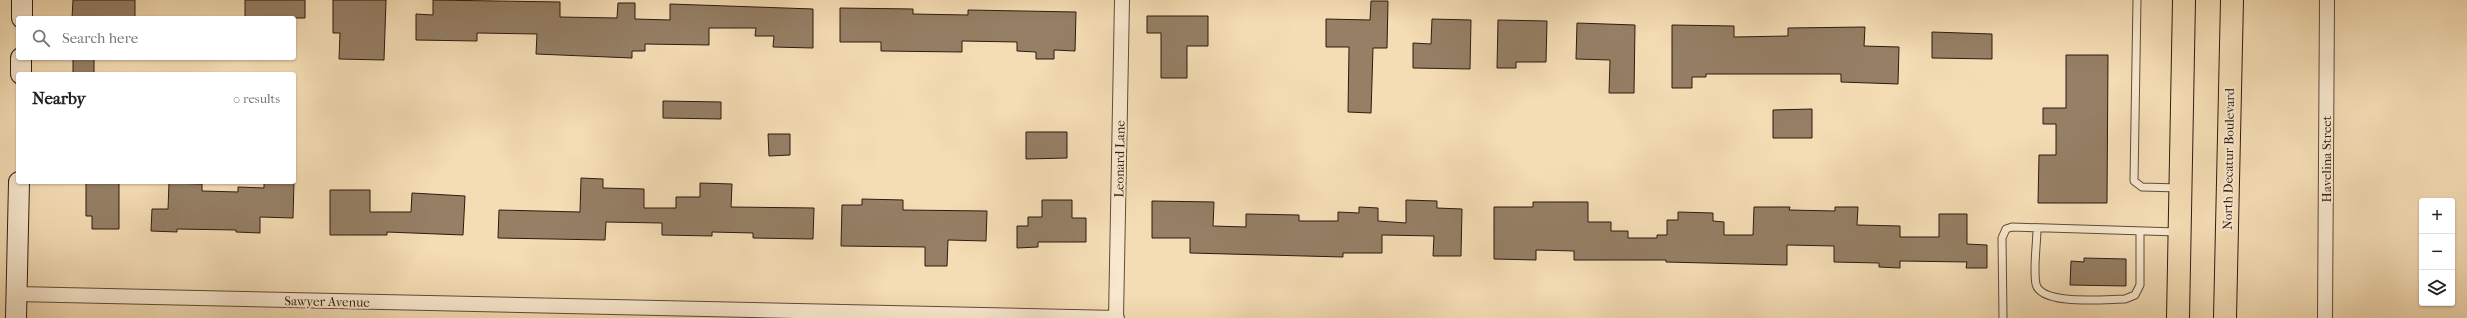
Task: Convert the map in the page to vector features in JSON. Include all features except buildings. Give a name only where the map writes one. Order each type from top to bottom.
[{"type":"main road","points":[[2178,318],[2184,0]]},
{"type":"main road","name":"North Decatur Boulevard","points":[[2225,318],[2232,0]]},
{"type":"street","points":[[22,0],[22,16]]},
{"type":"street","name":"Leonard Lane","points":[[1117,318],[1122,0]]},
{"type":"street","name":"Havelina Street","points":[[2324,318],[2327,0]]},
{"type":"street","points":[[21,60],[21,72]]},
{"type":"street","points":[[16,318],[19,184]]},
{"type":"street","name":"Sawyer Avenue","points":[[16,294],[1117,318]]},
{"type":"lane","points":[[2137,0],[2134,181],[2142,187],[2180,188]]},
{"type":"lane","points":[[2003,318],[2002,238],[2006,229],[2012,227],[2180,232]]},
{"type":"lane","points":[[2037,228],[2036,284],[2040,292],[2052,298],[2125,299],[2136,295],[2140,285],[2140,231]]}]
